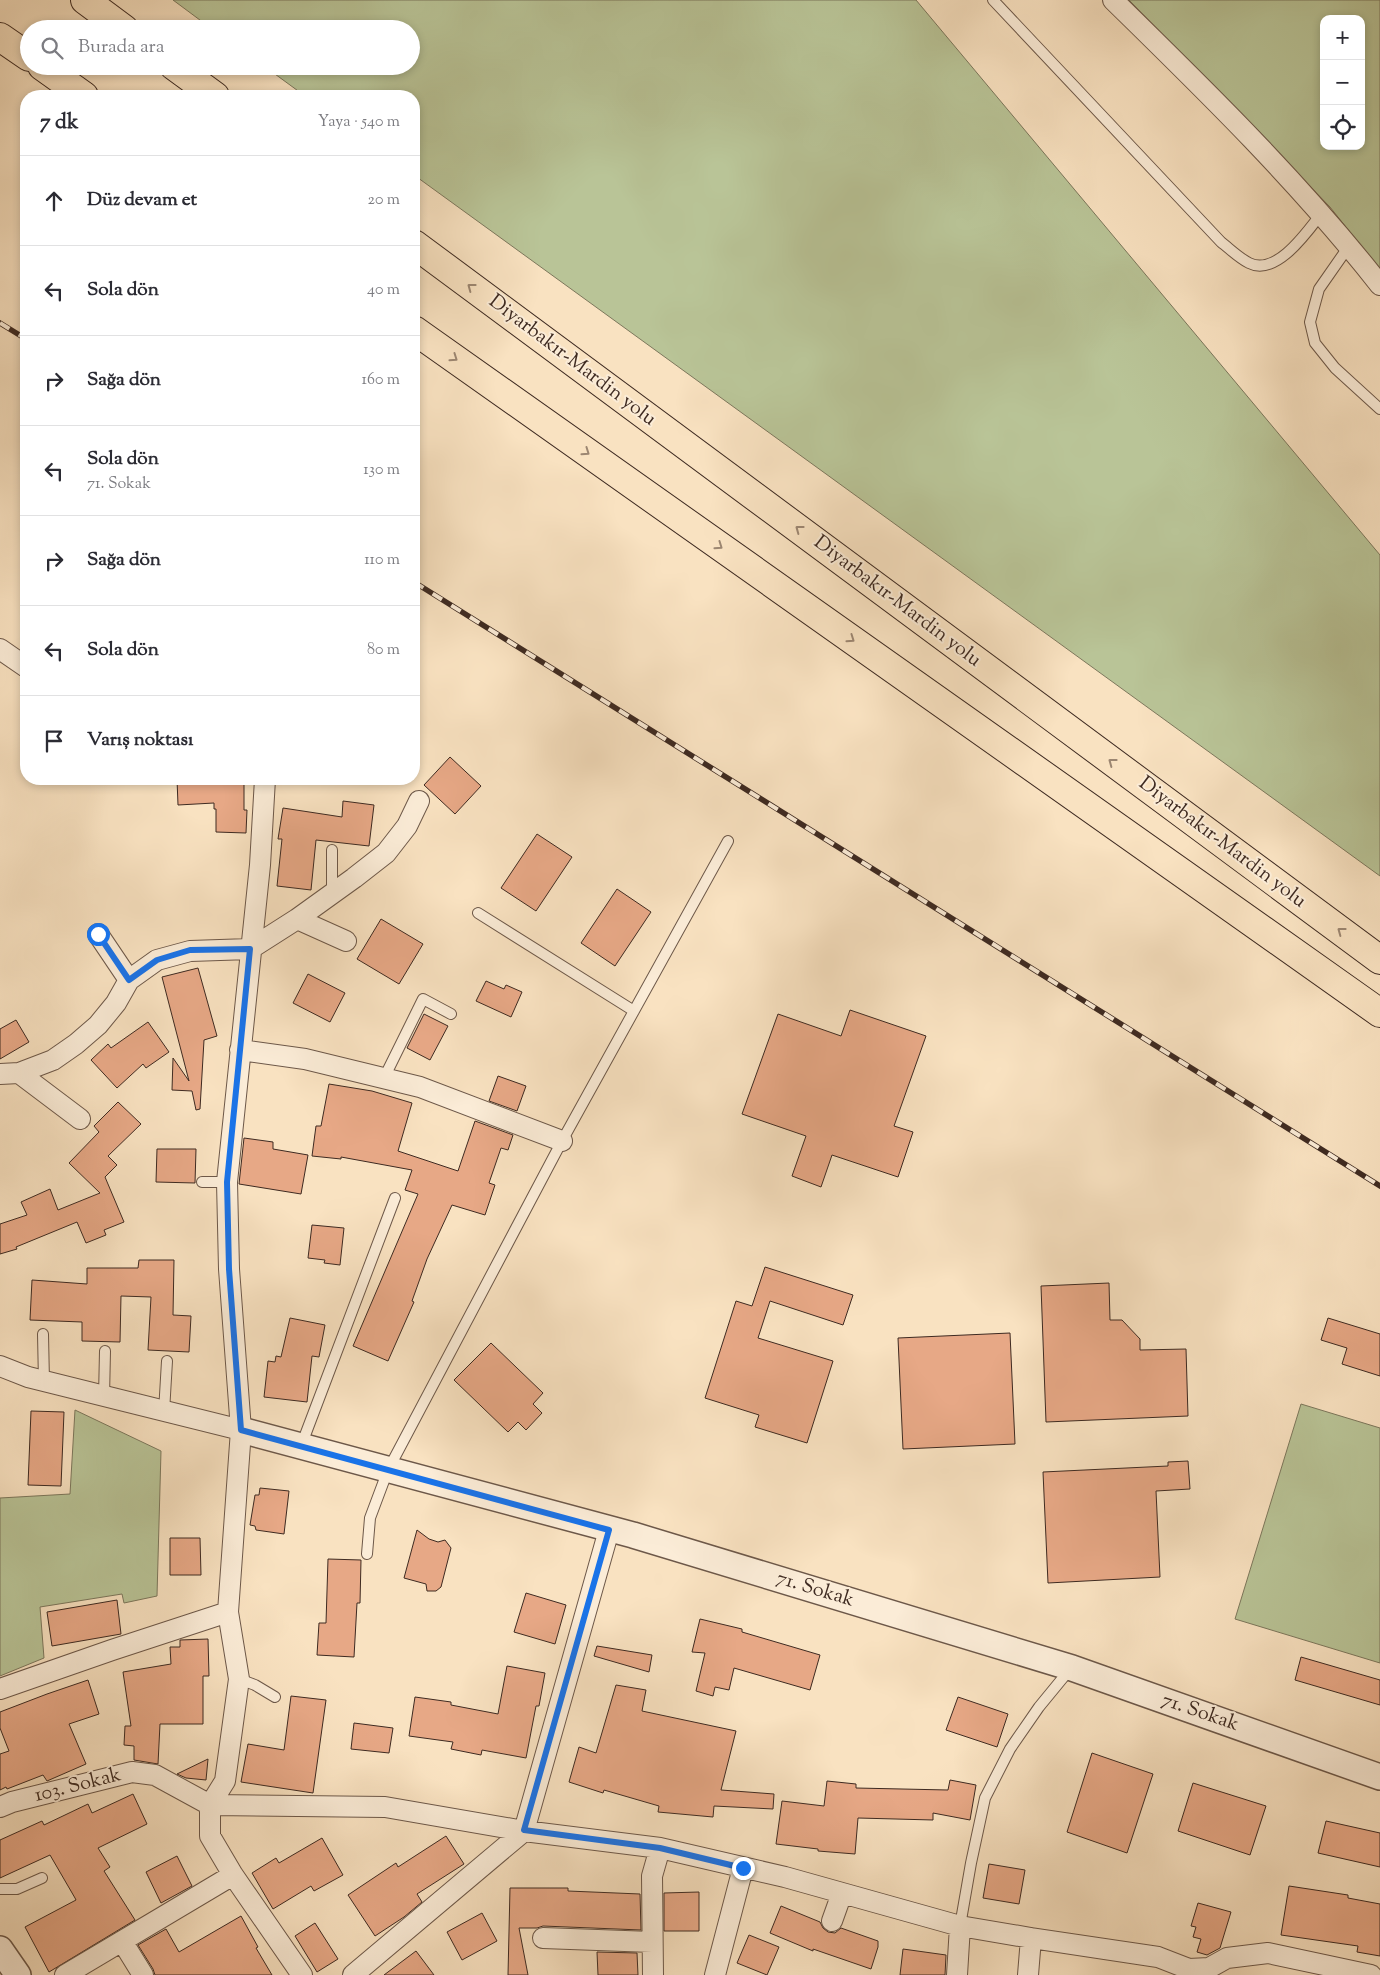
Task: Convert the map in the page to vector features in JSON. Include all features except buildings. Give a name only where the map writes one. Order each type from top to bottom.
[{"type":"highway","points":[[85,0],[112,20]]},
{"type":"highway","points":[[0,37],[20,51]]},
{"type":"highway","points":[[55,75],[76,90]]},
{"type":"highway","points":[[186,75],[207,90]]},
{"type":"highway","name":"Diyarbakır-Mardin yolu","points":[[420,248],[1380,960]]},
{"type":"highway","points":[[420,334],[1380,1013]]},
{"type":"street","points":[[1113,0],[1186,72],[1321,214],[1380,285]]},
{"type":"street","points":[[0,649],[20,663]]},
{"type":"street","points":[[265,785],[260,865],[227,1182],[229,1269],[241,1430],[228,1612],[239,1679],[224,1781],[210,1805],[210,1836],[233,1875],[302,1975]]},
{"type":"street","points":[[9,1074],[53,1060],[76,1044],[98,1025],[116,1003],[129,980],[157,960],[190,950],[250,949],[297,919],[386,853],[407,826],[419,801]]},
{"type":"street","points":[[297,919],[346,941]]},
{"type":"street","points":[[98,934],[129,980]]},
{"type":"street","points":[[240,1050],[305,1059],[420,1087],[562,1141]]},
{"type":"street","points":[[9,1074],[80,1119]]},
{"type":"street","points":[[0,1366],[28,1378],[241,1430]]},
{"type":"street","name":"71. Sokak","points":[[241,1430],[609,1530],[1072,1668],[1380,1776]]},
{"type":"street","points":[[353,1975],[524,1830],[609,1530]]},
{"type":"street","points":[[0,1690],[112,1650],[228,1612]]},
{"type":"street","name":"103. Sokak","points":[[0,1807],[12,1802],[132,1772],[155,1775],[210,1805]]},
{"type":"street","points":[[210,1805],[385,1807],[524,1830],[660,1848],[785,1877],[960,1926],[1158,1957],[1189,1972],[1209,1968],[1227,1958],[1268,1953],[1371,1975]]},
{"type":"street","points":[[653,1975],[652,1876],[660,1848]]},
{"type":"street","points":[[715,1975],[743,1868]]},
{"type":"street","points":[[64,1975],[233,1875]]},
{"type":"street","points":[[832,1921],[842,1893]]},
{"type":"street","points":[[957,1975],[960,1926]]},
{"type":"street","points":[[542,1938],[652,1942]]},
{"type":"street","points":[[1028,1975],[1031,1938]]},
{"type":"street","points":[[122,1941],[144,1975]]},
{"type":"street","points":[[0,1949],[18,1975]]},
{"type":"lane","points":[[993,0],[1221,242],[1251,264],[1268,265],[1289,253],[1321,214]]},
{"type":"lane","points":[[1349,246],[1319,289],[1310,322],[1315,343],[1335,368],[1380,409]]},
{"type":"lane","points":[[368,1554],[370,1518],[388,1470],[562,1141],[728,841]]},
{"type":"lane","points":[[332,850],[332,892]]},
{"type":"lane","points":[[478,913],[634,1011]]},
{"type":"lane","points":[[384,1078],[423,999],[451,1014]]},
{"type":"lane","points":[[202,1182],[227,1182]]},
{"type":"lane","points":[[300,1446],[395,1198]]},
{"type":"lane","points":[[43,1334],[44,1382]]},
{"type":"lane","points":[[104,1397],[105,1351]]},
{"type":"lane","points":[[164,1412],[167,1360]]},
{"type":"lane","points":[[960,1926],[985,1798],[1010,1750],[1039,1707],[1072,1668]]},
{"type":"lane","points":[[239,1679],[255,1685],[275,1697]]},
{"type":"lane","points":[[0,1889],[17,1889],[42,1878]]},
{"type":"green space","points":[[173,0],[916,0],[1380,555],[1380,876],[420,179],[420,90],[297,90],[276,75],[420,75],[420,20],[200,20]]},
{"type":"green space","points":[[1129,0],[1380,0],[1380,270],[1330,207]]},
{"type":"green space","points":[[1301,1404],[1380,1428],[1380,1663],[1235,1619]]},
{"type":"green space","points":[[75,1410],[161,1451],[157,1596],[124,1603],[122,1594],[40,1607],[44,1658],[0,1676],[0,1498],[70,1494]]},
{"type":"railway","points":[[0,323],[20,335]]},
{"type":"railway","points":[[420,586],[1380,1186]]},
{"type":"route","points":[[98,934],[129,980],[157,960],[190,950],[250,949],[227,1182],[229,1269],[241,1430],[609,1530],[524,1830],[660,1848],[743,1868]]}]
